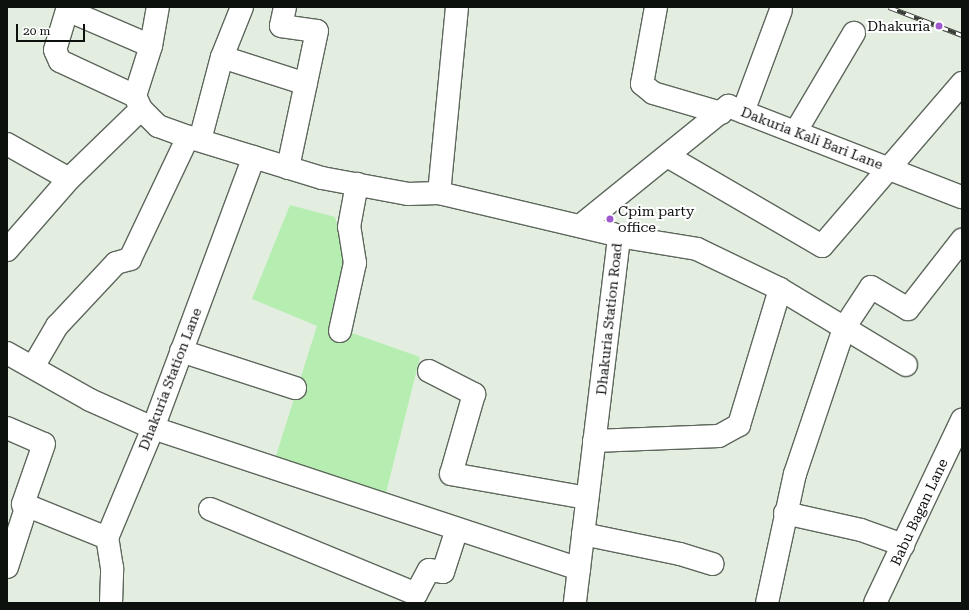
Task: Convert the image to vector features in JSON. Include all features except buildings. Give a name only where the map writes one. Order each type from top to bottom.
[{"type":"street","points":[[7,250],[138,103],[158,7]]},
{"type":"street","points":[[33,366],[57,326],[116,263],[130,259],[194,138],[222,57],[242,7]]},
{"type":"street","points":[[285,7],[281,26],[317,31],[288,168]]},
{"type":"street","points":[[439,192],[457,7]]},
{"type":"street","points":[[656,7],[642,84],[653,93],[721,113]]},
{"type":"street","points":[[68,8],[151,46]]},
{"type":"street","name":"Dhakuria Station Road","points":[[68,8],[55,50],[60,61],[138,103],[158,126],[288,168],[408,194],[439,192],[618,236],[575,603]]},
{"type":"street","points":[[743,112],[781,10]]},
{"type":"street","points":[[796,131],[854,33]]},
{"type":"street","points":[[222,57],[306,84]]},
{"type":"street","points":[[669,157],[822,246],[962,83]]},
{"type":"street","name":"Dakuria Kali Bari Lane","points":[[580,226],[669,157],[728,106],[796,131],[962,197]]},
{"type":"street","points":[[7,144],[69,179]]},
{"type":"street","name":"Dhakuria Station Lane","points":[[107,538],[153,428],[254,157]]},
{"type":"street","points":[[340,331],[355,263],[349,227],[357,184]]},
{"type":"street","points":[[618,236],[696,249],[780,289],[906,365]]},
{"type":"street","points":[[767,603],[785,513],[844,328],[871,287],[908,309],[962,240]]},
{"type":"street","points":[[594,441],[719,436],[739,425],[780,289]]},
{"type":"street","points":[[181,351],[295,388]]},
{"type":"street","points":[[7,353],[33,366],[90,400],[153,428],[579,569]]},
{"type":"street","points":[[429,371],[474,394],[451,474],[587,498]]},
{"type":"street","name":"Babu Bagan Lane","points":[[875,603],[903,545],[954,458],[962,420]]},
{"type":"street","points":[[7,428],[44,444],[23,504],[107,538],[112,568],[111,603]]},
{"type":"street","points":[[7,567],[27,506]]},
{"type":"street","points":[[210,509],[416,594],[429,570],[443,572],[457,528]]},
{"type":"street","points":[[785,513],[861,530],[903,545]]},
{"type":"street","points":[[583,534],[680,554],[712,564]]},
{"type":"green space","points":[[290,205],[335,217],[347,262],[335,327],[420,357],[384,501],[274,462],[317,326],[252,299]]},
{"type":"railway","points":[[889,7],[962,35]]},
{"type":"place","name":"Dhakuria","points":[[939,26]]},
{"type":"place","name":"Cpim party office","points":[[610,219]]}]
